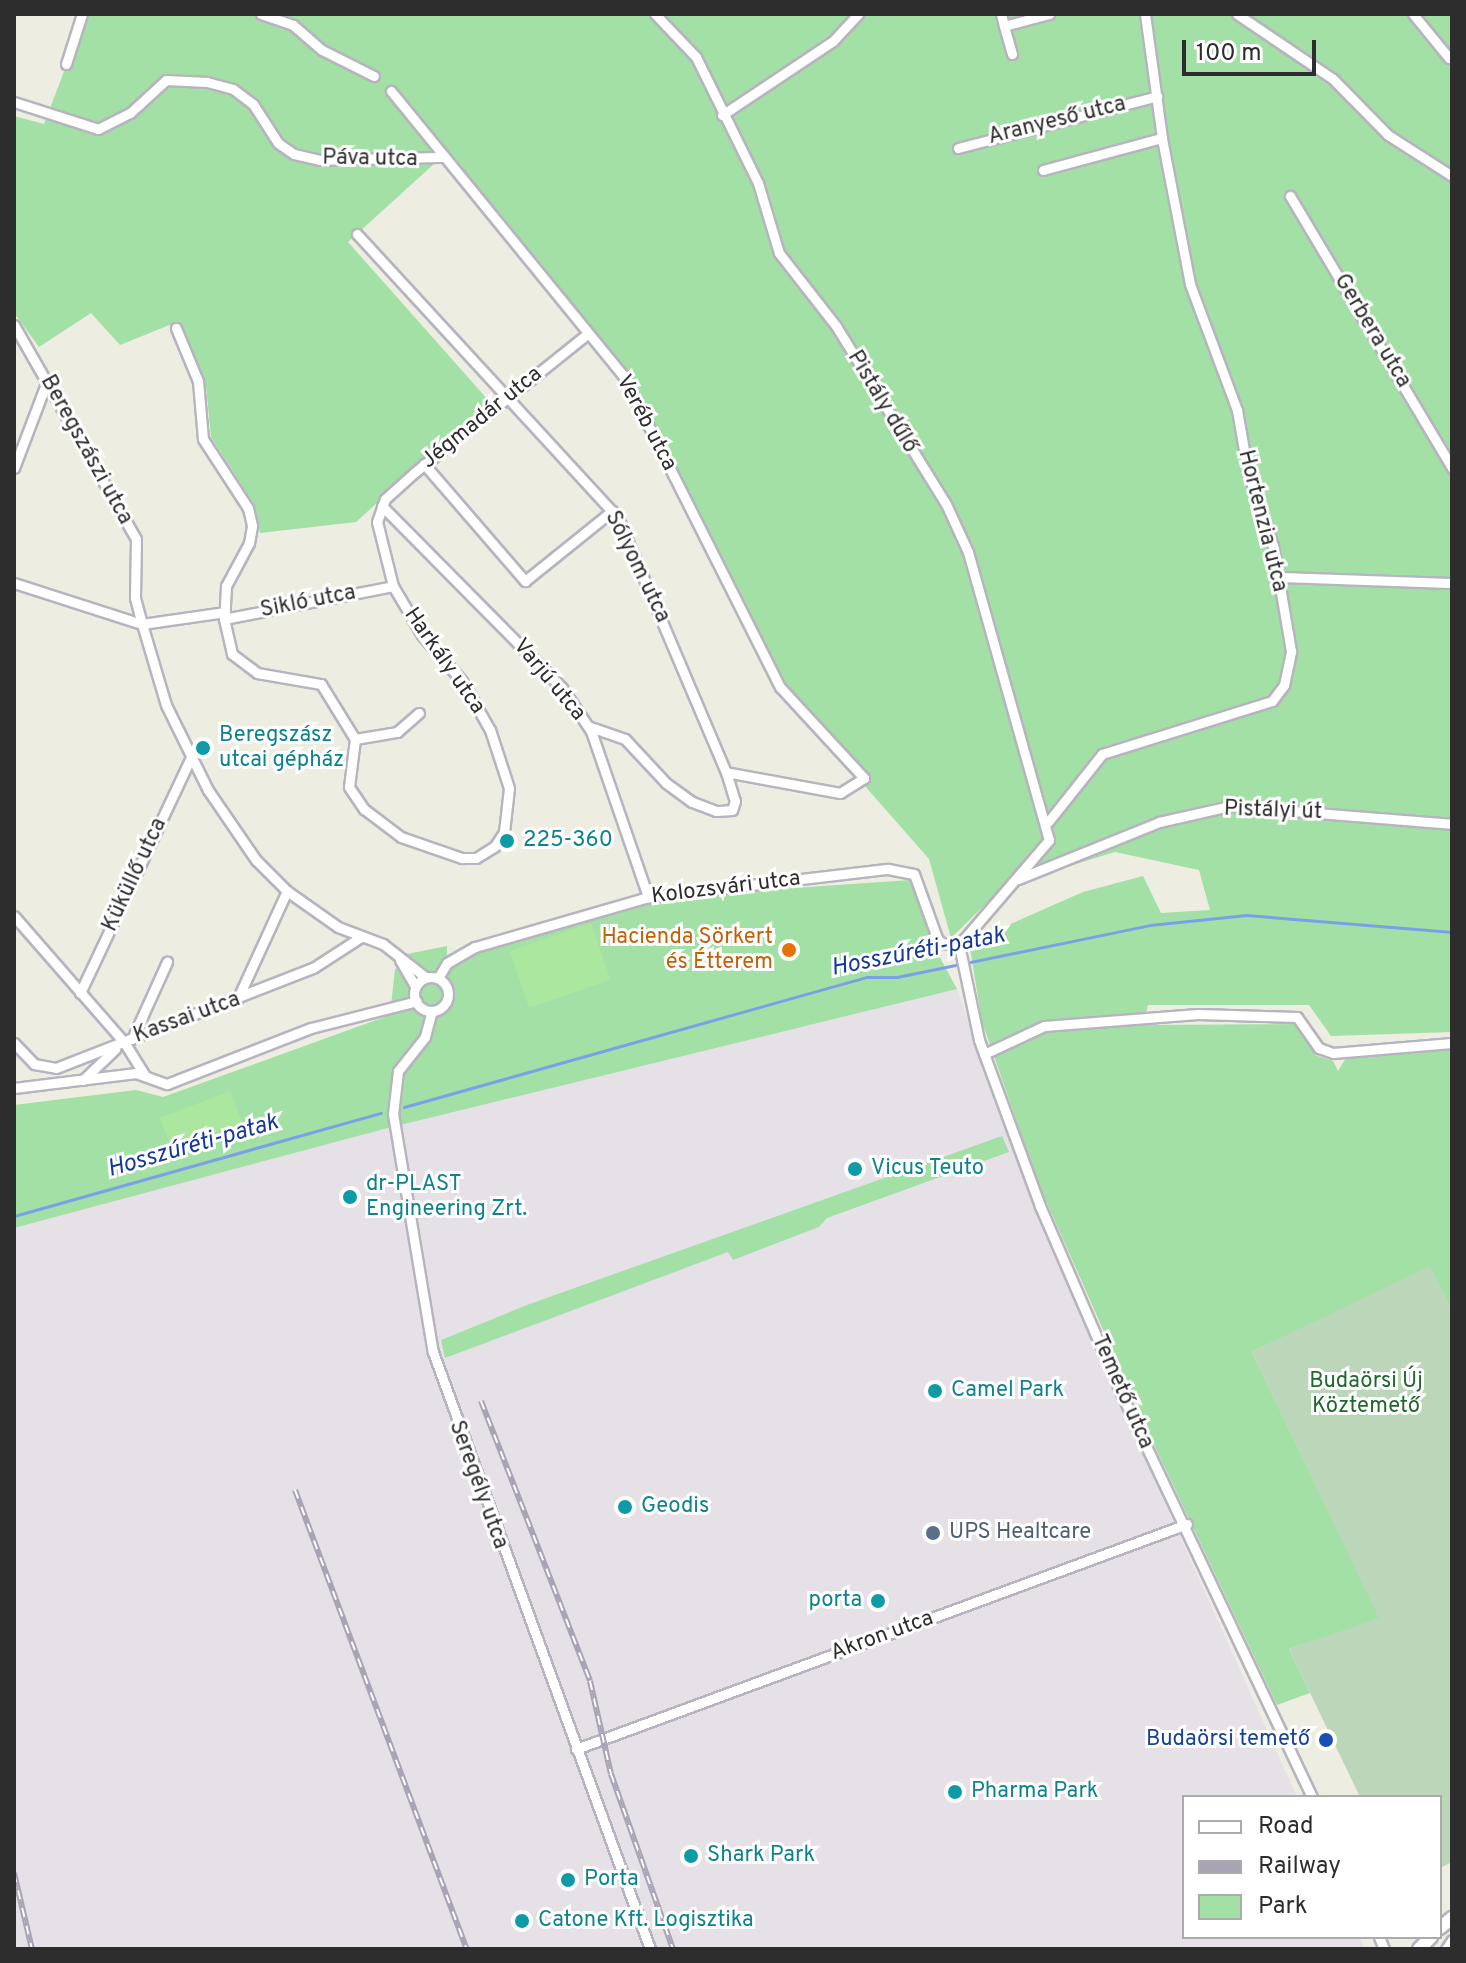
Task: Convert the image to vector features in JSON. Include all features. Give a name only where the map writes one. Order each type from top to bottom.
[{"type":"street","points":[[66,64],[82,14]]},
{"type":"street","points":[[261,14],[293,25],[322,50],[374,76]]},
{"type":"street","name":"Pistály dűlő","points":[[655,14],[696,57],[758,183],[779,253],[836,326],[959,530],[1048,822]]},
{"type":"street","points":[[722,115],[833,41],[858,14]]},
{"type":"street","points":[[1001,14],[1012,54]]},
{"type":"street","points":[[1004,26],[1049,14]]},
{"type":"street","name":"Hortenzia utca","points":[[1048,822],[1102,754],[1272,701],[1284,685],[1291,651],[1279,577],[1248,473],[1237,410],[1190,284],[1162,138],[1145,14]]},
{"type":"street","points":[[1237,14],[1333,79],[1388,135],[1452,176]]},
{"type":"street","points":[[1413,14],[1449,58]]},
{"type":"street","name":"Páva utca","points":[[14,102],[98,129],[130,113],[166,80],[207,82],[233,89],[253,104],[278,143],[294,154],[319,160],[444,157]]},
{"type":"street","name":"Veréb utca","points":[[391,91],[623,375],[780,687],[864,778],[840,793],[726,772]]},
{"type":"street","name":"Aranyeső utca","points":[[958,148],[1157,96]]},
{"type":"street","points":[[1043,170],[1162,138]]},
{"type":"street","name":"Gerbera utca","points":[[1290,196],[1452,468]]},
{"type":"street","name":"Sólyom utca","points":[[357,234],[612,511],[667,626],[726,772],[735,801],[732,810],[716,811],[666,783],[625,739],[588,726]]},
{"type":"street","name":"Beregszászi utca","points":[[14,325],[136,539],[135,598],[166,705],[191,757],[242,843],[287,891],[319,916],[396,954],[424,976]]},
{"type":"street","points":[[176,328],[198,381],[203,439],[248,508],[252,526],[249,543],[226,586],[225,615],[232,654],[241,666],[321,684],[355,739],[397,732],[419,713]]},
{"type":"street","name":"Jégmadár utca","points":[[382,506],[424,464],[587,334]]},
{"type":"street","points":[[14,468],[47,381]]},
{"type":"street","points":[[424,464],[525,581],[612,511]]},
{"type":"street","name":"Harkály utca","points":[[355,739],[349,787],[364,809],[401,837],[445,853],[476,858],[495,846],[504,832],[509,788],[490,730],[462,681],[422,635],[393,586],[377,535],[382,506]]},
{"type":"street","name":"Varjú utca","points":[[382,506],[562,688],[588,726],[648,897]]},
{"type":"street","points":[[1279,577],[1452,583]]},
{"type":"street","points":[[14,583],[142,624],[225,615]]},
{"type":"street","name":"Sikló utca","points":[[225,615],[393,586]]},
{"type":"street","name":"Küküllő utca","points":[[80,993],[191,757]]},
{"type":"street","name":"Pistályi út","points":[[1018,879],[1057,866],[1159,822],[1230,806],[1452,824]]},
{"type":"street","points":[[959,945],[1045,848],[1048,822]]},
{"type":"street","points":[[1045,848],[1057,866]]},
{"type":"street","name":"Kolozsvári utca","points":[[438,978],[447,963],[475,947],[648,897],[888,869],[914,874],[941,943],[959,945]]},
{"type":"street","points":[[237,1000],[287,891]]},
{"type":"street","points":[[14,916],[80,993],[128,1041],[145,1075]]},
{"type":"street","name":"Kassai utca","points":[[14,1043],[34,1064],[48,1068],[237,1000],[313,968],[361,937]]},
{"type":"street","name":"Temető utca","points":[[959,945],[965,956],[984,1054],[1059,1249],[1120,1391],[1187,1524],[1311,1795]]},
{"type":"street","points":[[396,954],[415,986],[417,1001],[431,1014],[442,1009],[448,998],[438,978],[424,976],[415,986]]},
{"type":"street","points":[[83,1080],[128,1041],[167,962]]},
{"type":"street","points":[[14,1088],[145,1075],[167,1084],[311,1028],[417,1001]]},
{"type":"street","name":"Seregély utca","points":[[431,1014],[425,1037],[398,1071],[393,1114],[433,1352],[650,1949]]},
{"type":"street","points":[[984,1054],[1044,1026],[1198,1014],[1297,1017],[1319,1048],[1333,1053],[1452,1043]]},
{"type":"street","name":"Akron utca","points":[[576,1749],[1187,1524]]},
{"type":"street","points":[[1446,1949],[1452,1940]]},
{"type":"shaded area","points":[[957,989],[1045,1236],[1296,1795],[1182,1795],[1182,1939],[1360,1939],[1365,1949],[14,1949],[14,1228],[388,1128]]},
{"type":"green space","points":[[86,14],[1452,14],[1452,1032],[1331,1036],[1309,1005],[1148,1005],[1143,1025],[1296,1024],[1315,1055],[1333,1061],[1338,1071],[1347,1056],[1452,1050],[1452,1311],[1430,1267],[1252,1352],[1380,1619],[1289,1649],[1310,1693],[1277,1705],[1156,1449],[1039,1185],[982,1022],[970,948],[972,941],[1083,892],[1143,876],[1161,913],[1210,910],[1199,870],[1115,852],[1004,886],[951,938],[929,859],[778,687],[638,400],[445,154],[348,242],[489,401],[356,522],[260,533],[254,504],[211,437],[206,386],[177,322],[120,345],[91,313],[39,347],[14,313],[14,116],[44,124]]},
{"type":"green space","points":[[910,880],[937,952],[957,989],[388,1128],[14,1228],[14,1105],[136,1090],[163,1097],[390,1015],[395,969],[414,963],[407,954],[447,946],[447,955],[653,898]]},
{"type":"green space","points":[[591,923],[611,980],[529,1008],[510,951]]},
{"type":"green space","points":[[230,1091],[242,1122],[172,1149],[160,1118]]},
{"type":"green space","points":[[1002,1136],[1009,1152],[827,1218],[819,1227],[733,1260],[728,1252],[445,1358],[441,1340],[527,1305]]},
{"type":"green space","name":"Budaörsi Új Köztemető","points":[[1430,1266],[1452,1311],[1452,1862],[1442,1867],[1442,1795],[1359,1795],[1289,1649],[1379,1618],[1252,1352]]},
{"type":"waterway","name":"Hosszúréti-patak","points":[[404,1107],[867,977],[897,977],[1150,925],[1246,915],[1452,932]]},
{"type":"waterway","name":"Hosszúréti-patak","points":[[14,1216],[381,1113]]},
{"type":"railway","points":[[481,1401],[590,1681],[611,1774],[673,1949]]},
{"type":"railway","points":[[295,1490],[467,1949]]},
{"type":"railway","points":[[14,1873],[32,1949]]},
{"type":"place","name":"Beregszász utcai gépház","points":[[203,748]]},
{"type":"place","name":"225-360","points":[[507,841]]},
{"type":"place","name":"Hacienda Sörkert és Étterem","points":[[789,950]]},
{"type":"place","name":"Vicus Teuto","points":[[855,1169]]},
{"type":"place","name":"dr-PLAST Engineering Zrt.","points":[[350,1197]]},
{"type":"place","name":"Camel Park","points":[[935,1391]]},
{"type":"place","name":"Geodis","points":[[625,1507]]},
{"type":"place","name":"UPS Healtcare","points":[[933,1533]]},
{"type":"place","name":"porta","points":[[878,1601]]},
{"type":"place","name":"Budaörsi temető","points":[[1326,1740]]},
{"type":"place","name":"Pharma Park","points":[[955,1792]]},
{"type":"place","name":"Shark Park","points":[[691,1856]]},
{"type":"place","name":"Porta","points":[[568,1880]]},
{"type":"place","name":"Catone Kft. Logisztika","points":[[522,1921]]}]
